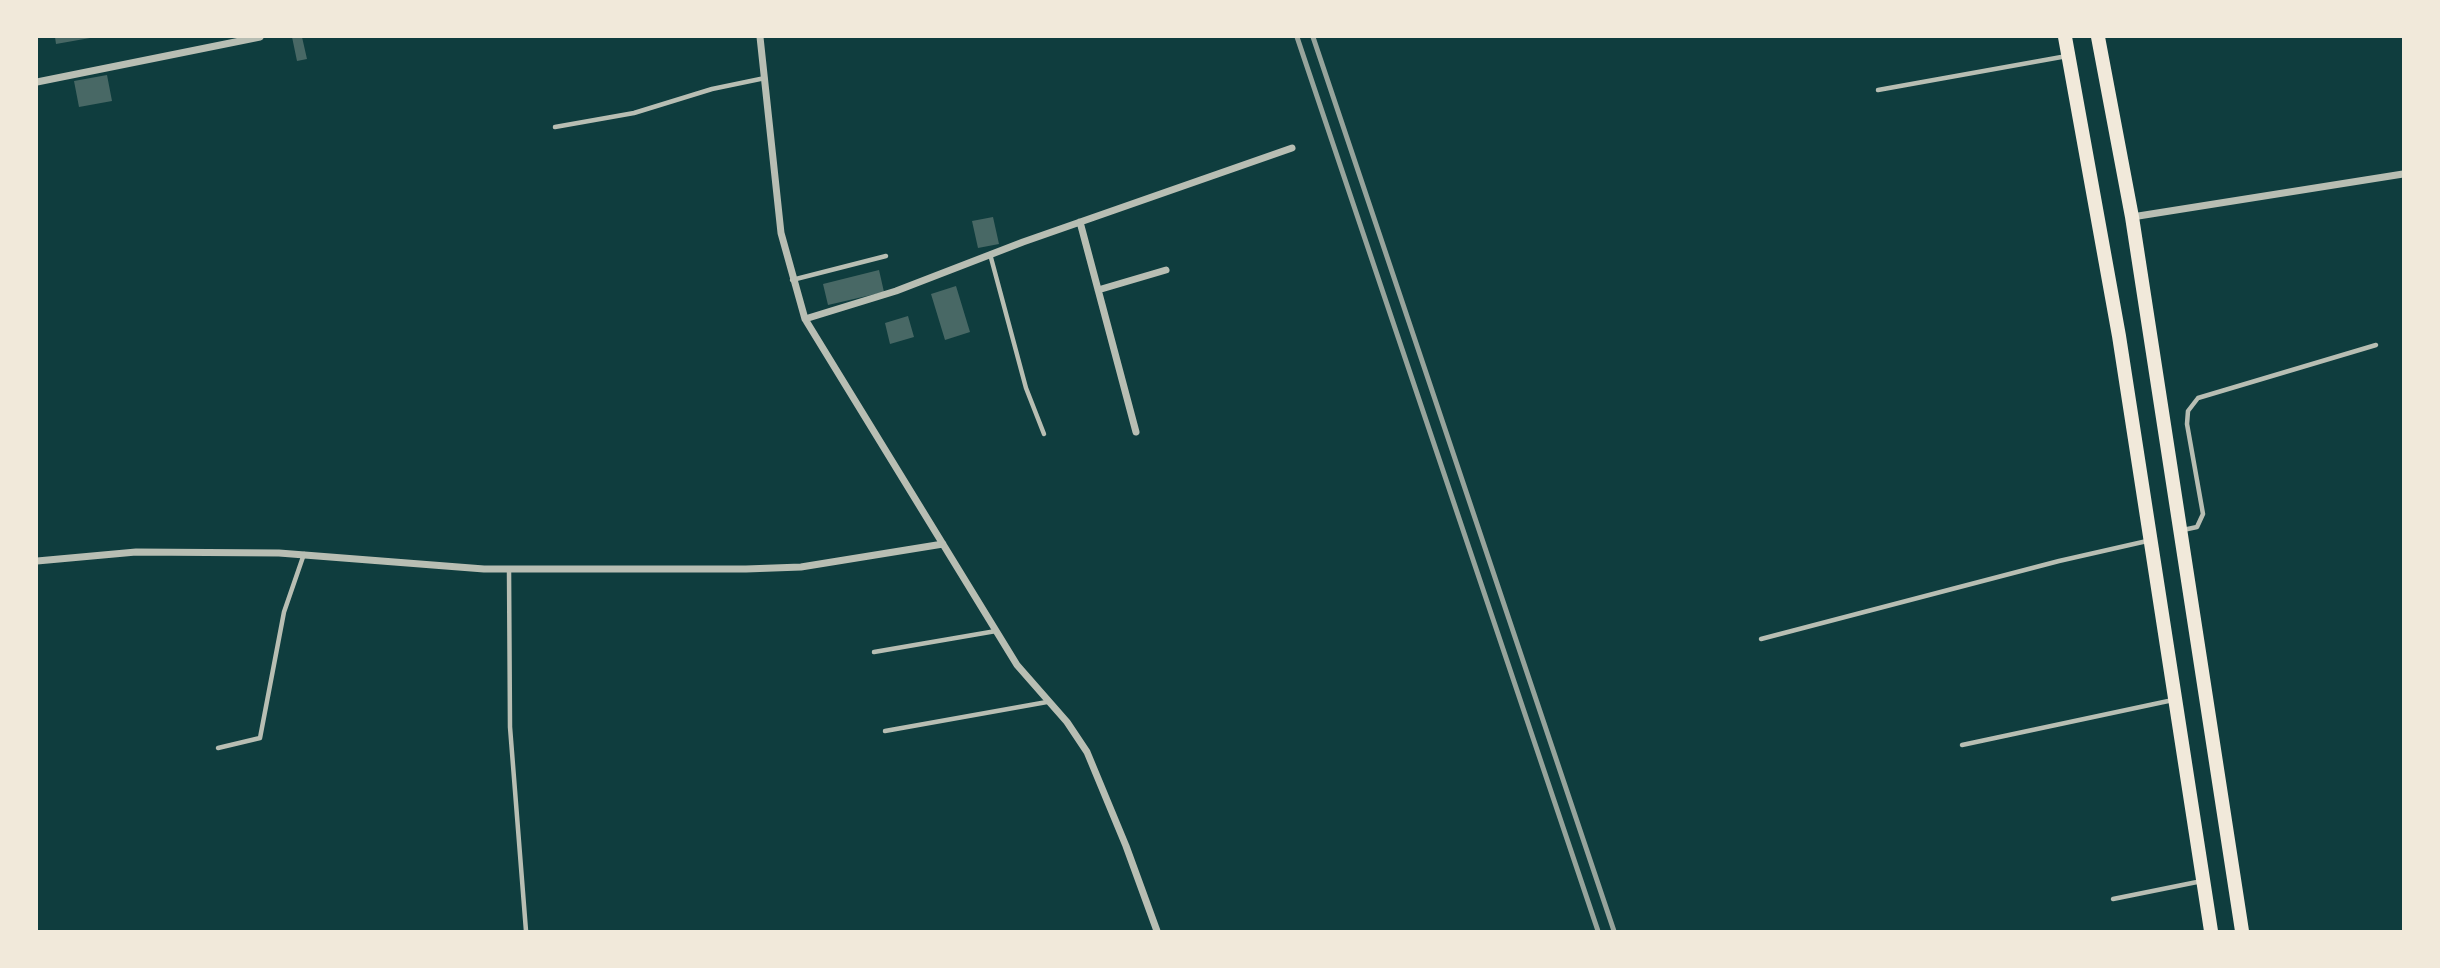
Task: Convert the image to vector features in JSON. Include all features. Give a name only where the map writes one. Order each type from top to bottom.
[{"type":"highway","points":[[2065,37],[2119,336],[2211,931]]},
{"type":"highway","points":[[2098,37],[2133,222],[2242,931]]},
{"type":"street","points":[[37,82],[260,37]]},
{"type":"street","points":[[760,37],[781,233],[805,319],[1017,665],[1067,722],[1087,752],[1157,931]]},
{"type":"street","points":[[805,319],[895,291],[990,254],[1292,148]]},
{"type":"street","points":[[2133,222],[2403,174]]},
{"type":"street","points":[[1080,222],[1136,432]]},
{"type":"street","points":[[1098,290],[1166,270]]},
{"type":"street","points":[[37,561],[135,552],[304,554],[509,569],[801,567],[943,544]]},
{"type":"lane","points":[[1878,90],[2068,56]]},
{"type":"lane","points":[[555,127],[634,113],[712,89],[765,78]]},
{"type":"lane","points":[[990,254],[1026,388],[1044,434]]},
{"type":"lane","points":[[792,280],[886,256]]},
{"type":"lane","points":[[2181,531],[2197,527],[2203,514],[2187,424],[2188,411],[2199,398],[2376,345]]},
{"type":"lane","points":[[1762,639],[2059,561],[2151,541]]},
{"type":"lane","points":[[218,748],[260,738],[284,611],[304,554]]},
{"type":"lane","points":[[509,569],[510,727],[526,931]]},
{"type":"lane","points":[[874,652],[996,631]]},
{"type":"lane","points":[[1962,744],[2175,700]]},
{"type":"lane","points":[[885,731],[1047,702]]},
{"type":"lane","points":[[2113,899],[2203,881]]},
{"type":"building","points":[[55,37],[90,37],[90,38],[56,44]]},
{"type":"building","points":[[292,37],[302,37],[307,59],[297,61]]},
{"type":"building","points":[[107,75],[112,101],[79,107],[74,81]]},
{"type":"building","points":[[993,217],[999,244],[978,248],[972,221]]},
{"type":"building","points":[[879,270],[884,292],[828,305],[823,284]]},
{"type":"building","points":[[956,286],[970,332],[945,340],[931,294]]},
{"type":"building","points":[[908,316],[914,337],[890,344],[885,323]]},
{"type":"railway","points":[[1297,37],[1598,931]]},
{"type":"railway","points":[[1313,37],[1614,931]]}]
